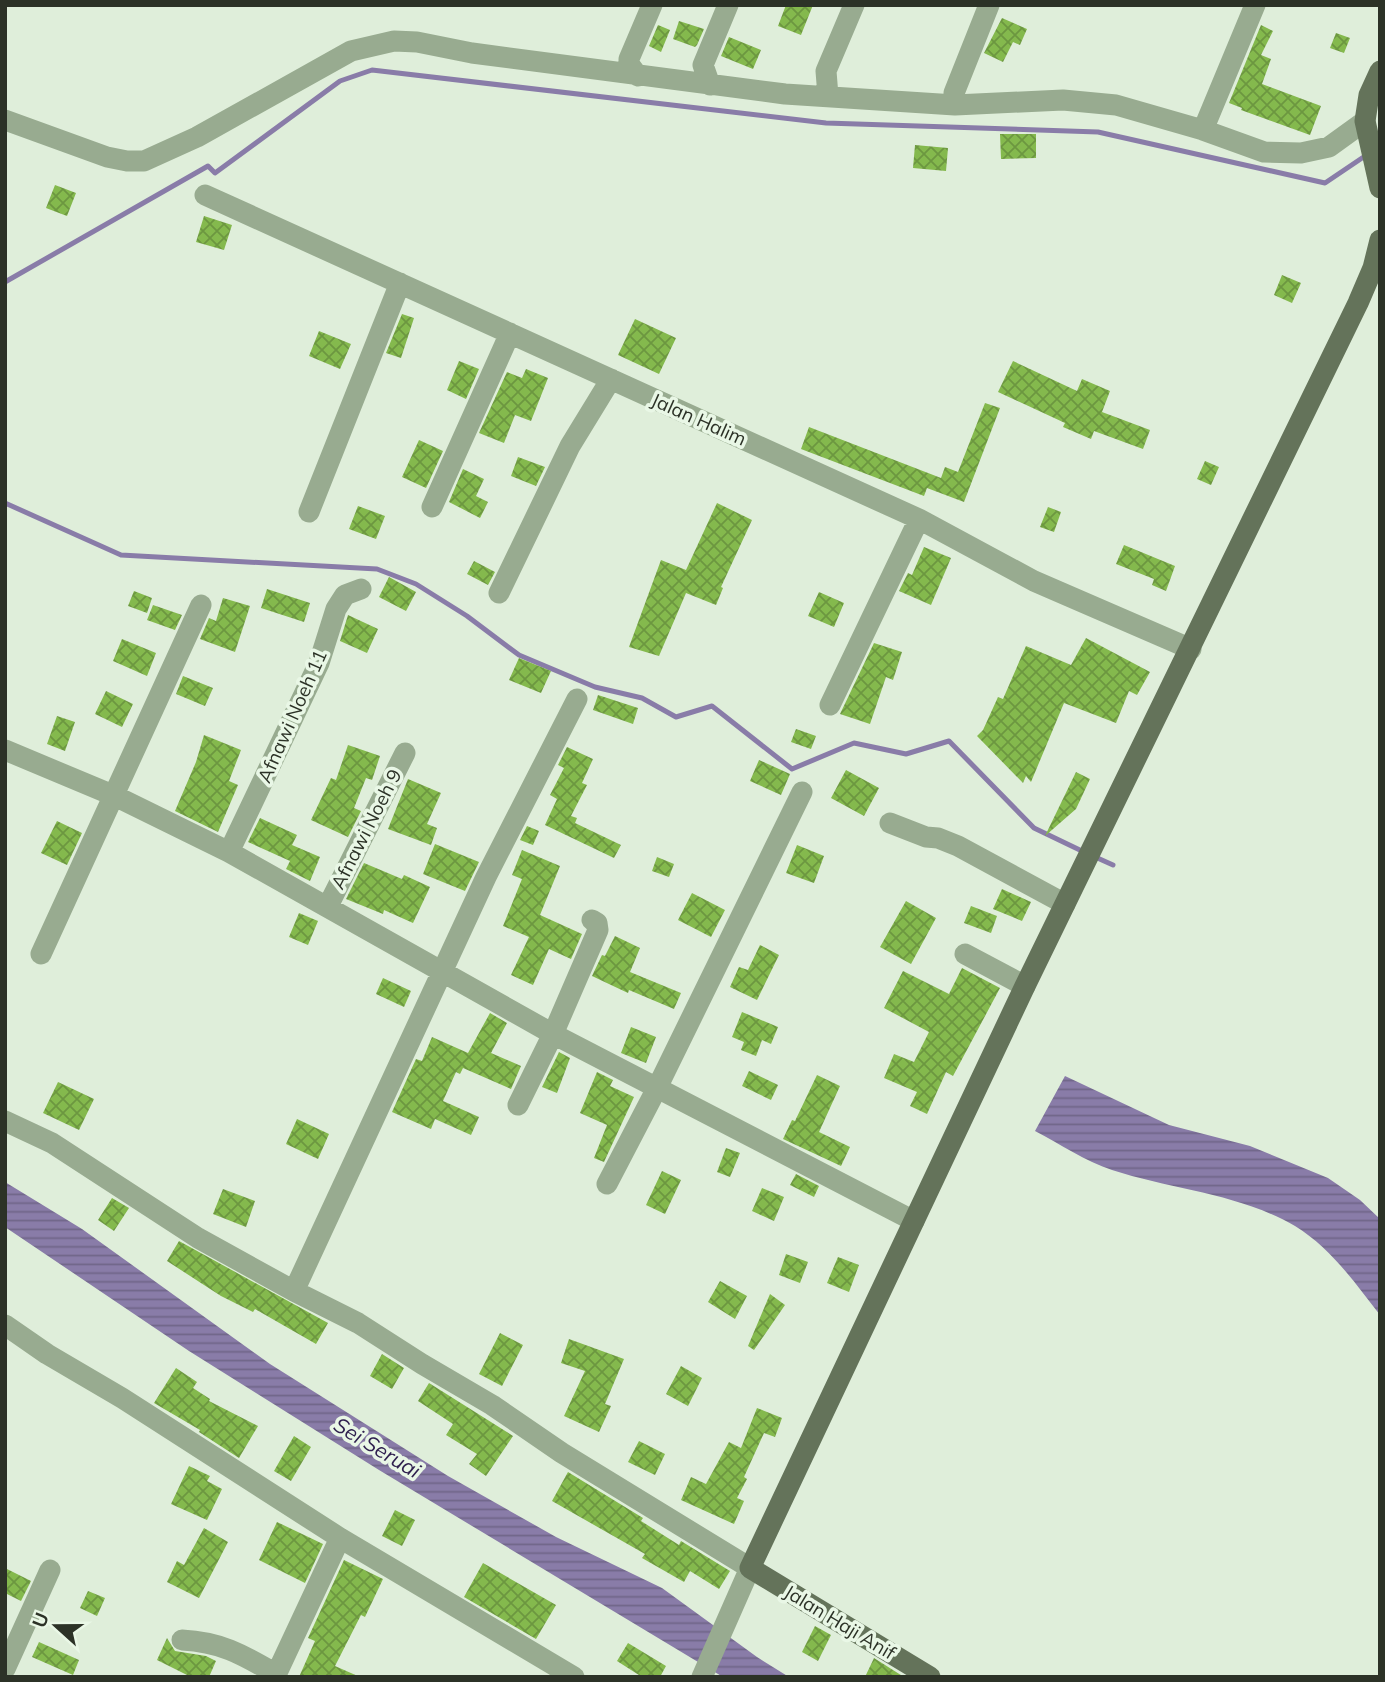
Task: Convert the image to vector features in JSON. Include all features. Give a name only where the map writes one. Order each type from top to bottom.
[{"type":"main road","points":[[1378,178],[1367,127],[1369,95],[1380,71]]},
{"type":"main road","points":[[751,1568],[1025,986],[1358,303],[1373,268],[1380,240]]},
{"type":"main road","name":"Jalan Haji Anif","points":[[751,1568],[930,1677]]},
{"type":"street","points":[[638,76],[629,64],[629,59],[652,5]]},
{"type":"street","points":[[710,85],[703,65],[728,5]]},
{"type":"street","points":[[828,96],[826,71],[854,5]]},
{"type":"street","points":[[955,105],[954,93],[989,5]]},
{"type":"street","points":[[1203,130],[1255,5]]},
{"type":"street","points":[[5,120],[107,157],[144,161],[207,131],[351,51],[394,41],[425,43],[472,53],[785,94],[955,105],[1063,100],[1116,105],[1203,130],[1264,152],[1301,153],[1329,147],[1367,127]]},
{"type":"street","name":"Jalan Halim","points":[[205,195],[919,519],[1034,581],[1191,649]]},
{"type":"street","points":[[309,512],[400,283]]},
{"type":"street","points":[[432,507],[510,333]]},
{"type":"street","points":[[499,593],[570,446],[611,379]]},
{"type":"street","points":[[830,705],[919,519]]},
{"type":"street","name":"Afnawi Noeh 11","points":[[229,852],[319,663],[336,609],[345,595],[361,589]]},
{"type":"street","points":[[41,954],[201,605]]},
{"type":"street","points":[[294,1291],[485,877],[577,699]]},
{"type":"street","points":[[5,750],[115,796],[229,852],[553,1034],[914,1222]]},
{"type":"street","name":"Afnawi Noeh 9","points":[[328,906],[405,753]]},
{"type":"street","points":[[607,1184],[802,792]]},
{"type":"street","points":[[890,822],[926,837],[938,838],[958,846],[1065,904]]},
{"type":"street","points":[[518,1105],[553,1034],[598,930],[597,923],[592,920]]},
{"type":"street","points":[[965,954],[1025,986]]},
{"type":"street","points":[[5,1121],[51,1143],[198,1238],[358,1323],[492,1405],[562,1453],[751,1568],[702,1677]]},
{"type":"street","points":[[5,1325],[341,1538],[574,1677]]},
{"type":"street","points":[[182,1640],[219,1644],[240,1653],[276,1675],[341,1538]]},
{"type":"street","points":[[5,1669],[50,1570]]},
{"type":"water","points":[[1065,1076],[1169,1125],[1250,1146],[1328,1178],[1360,1200],[1380,1219],[1380,1315],[1331,1255],[1295,1226],[1251,1206],[1112,1170],[1035,1131]]},
{"type":"water","name":"Sei Seruai","points":[[5,1182],[82,1229],[270,1364],[448,1476],[556,1537],[662,1588],[789,1677],[723,1677],[379,1470],[189,1351],[5,1227]]},
{"type":"building","points":[[786,5],[813,5],[801,35],[778,26]]},
{"type":"building","points":[[1002,18],[1027,29],[1020,45],[1013,42],[1003,62],[984,53]]},
{"type":"building","points":[[679,21],[704,29],[695,47],[673,39]]},
{"type":"building","points":[[658,25],[670,30],[661,52],[649,46]]},
{"type":"building","points":[[1261,25],[1273,31],[1261,55],[1271,59],[1262,84],[1321,106],[1310,135],[1241,110],[1242,108],[1229,103]]},
{"type":"building","points":[[1336,33],[1350,38],[1344,53],[1330,48]]},
{"type":"building","points":[[729,37],[761,50],[753,69],[721,56]]},
{"type":"building","points":[[1000,134],[1036,134],[1036,158],[1001,159]]},
{"type":"building","points":[[915,145],[948,148],[946,171],[913,168]]},
{"type":"building","points":[[55,185],[76,193],[67,216],[46,208]]},
{"type":"building","points":[[204,216],[232,225],[224,250],[196,242]]},
{"type":"building","points":[[1282,275],[1301,283],[1292,303],[1274,295]]},
{"type":"building","points":[[402,314],[414,318],[401,358],[386,353]]},
{"type":"building","points":[[635,319],[676,338],[659,374],[618,355]]},
{"type":"building","points":[[319,331],[351,344],[340,369],[309,356]]},
{"type":"building","points":[[459,361],[479,369],[466,399],[447,390]]},
{"type":"building","points":[[1013,361],[1077,391],[1082,379],[1110,391],[1102,412],[1150,430],[1143,449],[1094,431],[1091,439],[1063,427],[1065,423],[998,392]]},
{"type":"building","points":[[526,369],[548,378],[531,421],[515,415],[504,443],[479,433],[507,372],[522,378]]},
{"type":"building","points":[[985,403],[1000,408],[964,502],[927,488],[924,496],[801,449],[809,427],[941,478],[945,467],[958,472]]},
{"type":"building","points":[[419,440],[443,451],[426,488],[402,477]]},
{"type":"building","points":[[518,457],[545,467],[536,486],[511,476]]},
{"type":"building","points":[[1205,461],[1219,467],[1211,485],[1197,479]]},
{"type":"building","points":[[463,469],[484,479],[476,496],[488,502],[480,518],[449,502]]},
{"type":"building","points":[[717,503],[752,520],[721,587],[723,588],[716,605],[686,593],[659,656],[629,647],[661,560],[686,570]]},
{"type":"building","points":[[358,506],[385,516],[376,539],[349,529]]},
{"type":"building","points":[[1048,507],[1061,512],[1054,532],[1040,527]]},
{"type":"building","points":[[1124,545],[1175,566],[1166,591],[1152,585],[1154,579],[1116,564]]},
{"type":"building","points":[[924,547],[951,558],[931,605],[899,591],[908,573],[912,575]]},
{"type":"building","points":[[474,561],[495,572],[488,585],[467,574]]},
{"type":"building","points":[[389,577],[416,592],[406,611],[379,597]]},
{"type":"building","points":[[267,589],[310,603],[304,622],[261,608]]},
{"type":"building","points":[[134,591],[152,598],[147,613],[128,606]]},
{"type":"building","points":[[819,592],[844,603],[834,627],[808,616]]},
{"type":"building","points":[[223,598],[250,606],[235,652],[200,639],[209,618],[216,621]]},
{"type":"building","points":[[153,605],[182,615],[175,630],[147,620]]},
{"type":"building","points":[[348,615],[378,629],[367,653],[340,641]]},
{"type":"building","points":[[1086,638],[1150,672],[1137,695],[1129,691],[1116,723],[1064,703],[1031,782],[1026,776],[1023,783],[977,736],[983,730],[998,697],[1003,699],[1026,646],[1071,665]]},
{"type":"building","points":[[122,639],[156,653],[147,676],[113,661]]},
{"type":"building","points":[[874,643],[902,652],[893,680],[886,677],[870,724],[840,714]]},
{"type":"building","points":[[519,658],[551,671],[541,693],[509,680]]},
{"type":"building","points":[[183,676],[213,688],[205,706],[176,694]]},
{"type":"building","points":[[106,691],[133,704],[122,727],[95,714]]},
{"type":"building","points":[[598,695],[638,708],[633,724],[593,710]]},
{"type":"building","points":[[57,716],[75,722],[65,751],[47,744]]},
{"type":"building","points":[[796,729],[816,736],[811,749],[791,742]]},
{"type":"building","points":[[204,735],[241,750],[229,781],[238,785],[218,832],[175,811],[196,762]]},
{"type":"building","points":[[348,745],[380,756],[372,780],[366,778],[354,808],[361,811],[348,837],[311,820],[331,778],[336,780]]},
{"type":"building","points":[[567,747],[593,759],[582,783],[587,785],[571,816],[577,818],[575,823],[621,845],[614,858],[545,825],[557,799],[550,795],[564,768],[558,765]]},
{"type":"building","points":[[759,760],[790,774],[781,795],[750,781]]},
{"type":"building","points":[[846,770],[879,788],[864,816],[831,798]]},
{"type":"building","points":[[1076,772],[1090,779],[1076,809],[1045,836]]},
{"type":"building","points":[[408,779],[441,793],[427,824],[437,828],[431,845],[388,829]]},
{"type":"building","points":[[260,818],[297,835],[292,845],[320,857],[310,881],[286,869],[290,861],[248,842]]},
{"type":"building","points":[[57,821],[82,833],[67,865],[41,853]]},
{"type":"building","points":[[527,826],[539,831],[533,845],[520,840]]},
{"type":"building","points":[[435,844],[479,862],[465,891],[423,874]]},
{"type":"building","points":[[797,845],[824,856],[814,883],[786,873]]},
{"type":"building","points":[[522,850],[560,866],[540,915],[582,934],[571,959],[549,949],[533,985],[511,975],[529,937],[503,926],[522,879],[512,875]]},
{"type":"building","points":[[657,857],[674,864],[669,877],[652,871]]},
{"type":"building","points":[[364,863],[402,879],[404,875],[430,887],[413,923],[384,910],[383,914],[346,899]]},
{"type":"building","points":[[1002,889],[1031,902],[1022,921],[993,909]]},
{"type":"building","points":[[692,893],[725,910],[711,937],[678,920]]},
{"type":"building","points":[[906,901],[936,918],[911,964],[880,947]]},
{"type":"building","points":[[971,906],[997,916],[991,933],[964,923]]},
{"type":"building","points":[[299,913],[318,921],[308,945],[289,937]]},
{"type":"building","points":[[615,936],[640,948],[630,972],[681,993],[674,1009],[629,990],[628,993],[592,976]]},
{"type":"building","points":[[760,945],[779,955],[757,1000],[730,987],[739,967],[748,970]]},
{"type":"building","points":[[962,968],[1000,988],[953,1076],[946,1072],[927,1114],[910,1106],[917,1092],[884,1078],[894,1054],[914,1062],[929,1032],[884,1008],[903,971],[949,994]]},
{"type":"building","points":[[383,978],[411,991],[404,1007],[376,994]]},
{"type":"building","points":[[742,1012],[778,1027],[771,1044],[762,1040],[756,1056],[741,1050],[744,1042],[732,1037]]},
{"type":"building","points":[[490,1013],[507,1023],[491,1053],[521,1066],[511,1089],[463,1068],[460,1074],[456,1072],[443,1101],[479,1117],[471,1135],[435,1119],[431,1129],[392,1112],[416,1059],[422,1061],[432,1037],[468,1053]]},
{"type":"building","points":[[631,1027],[656,1037],[646,1063],[621,1053]]},
{"type":"building","points":[[559,1052],[570,1058],[557,1093],[542,1087]]},
{"type":"building","points":[[749,1071],[778,1085],[771,1100],[742,1086]]},
{"type":"building","points":[[597,1072],[613,1080],[610,1086],[634,1097],[604,1162],[594,1158],[607,1125],[580,1113]]},
{"type":"building","points":[[817,1075],[840,1086],[819,1132],[850,1147],[841,1166],[783,1139],[792,1120],[795,1121]]},
{"type":"building","points":[[58,1082],[94,1099],[79,1130],[43,1113]]},
{"type":"building","points":[[297,1119],[329,1134],[318,1159],[286,1144]]},
{"type":"building","points":[[726,1148],[740,1153],[730,1177],[717,1172]]},
{"type":"building","points":[[662,1171],[681,1180],[665,1214],[646,1205]]},
{"type":"building","points":[[796,1174],[819,1186],[814,1197],[790,1185]]},
{"type":"building","points":[[762,1188],[784,1197],[774,1221],[752,1211]]},
{"type":"building","points":[[223,1189],[255,1201],[246,1227],[213,1214]]},
{"type":"building","points":[[112,1198],[129,1208],[114,1231],[98,1220]]},
{"type":"building","points":[[179,1241],[328,1323],[316,1344],[255,1309],[253,1312],[221,1296],[167,1261]]},
{"type":"building","points":[[786,1254],[808,1262],[800,1283],[779,1275]]},
{"type":"building","points":[[838,1257],[859,1265],[849,1292],[827,1283]]},
{"type":"building","points":[[720,1281],[747,1296],[735,1319],[708,1302]]},
{"type":"building","points":[[770,1294],[785,1305],[754,1350],[748,1346]]},
{"type":"building","points":[[500,1333],[523,1345],[502,1386],[479,1374]]},
{"type":"building","points":[[569,1339],[624,1359],[605,1404],[611,1406],[599,1432],[564,1416],[585,1371],[561,1363]]},
{"type":"building","points":[[382,1354],[404,1368],[392,1389],[370,1376]]},
{"type":"building","points":[[681,1366],[702,1378],[688,1406],[666,1394]]},
{"type":"building","points":[[176,1368],[197,1382],[193,1388],[210,1399],[209,1401],[258,1426],[239,1458],[199,1432],[200,1430],[154,1403]]},
{"type":"building","points":[[429,1383],[513,1436],[486,1476],[469,1464],[477,1454],[446,1435],[453,1424],[418,1401]]},
{"type":"building","points":[[757,1408],[782,1418],[775,1437],[764,1433],[744,1477],[747,1479],[737,1498],[744,1501],[734,1524],[681,1500],[691,1477],[706,1484],[729,1442],[741,1448]]},
{"type":"building","points":[[294,1436],[311,1447],[291,1481],[274,1471]]},
{"type":"building","points":[[639,1441],[665,1454],[655,1475],[628,1462]]},
{"type":"building","points":[[189,1466],[210,1476],[207,1481],[222,1489],[207,1520],[171,1504]]},
{"type":"building","points":[[568,1472],[643,1518],[641,1521],[679,1545],[681,1541],[730,1571],[719,1589],[690,1571],[684,1582],[642,1558],[645,1554],[552,1501]]},
{"type":"building","points":[[395,1510],[415,1520],[402,1546],[382,1536]]},
{"type":"building","points":[[277,1522],[323,1544],[305,1583],[259,1560]]},
{"type":"building","points":[[204,1528],[228,1542],[199,1598],[167,1582],[177,1561],[184,1565]]},
{"type":"building","points":[[344,1560],[383,1579],[365,1617],[361,1615],[335,1666],[360,1677],[299,1677],[315,1641],[308,1638]]},
{"type":"building","points":[[483,1563],[556,1605],[536,1639],[464,1597]]},
{"type":"building","points":[[5,1568],[31,1581],[21,1601],[5,1593]]},
{"type":"building","points":[[88,1591],[105,1598],[97,1616],[80,1608]]},
{"type":"building","points":[[815,1626],[831,1635],[818,1661],[802,1652]]},
{"type":"building","points":[[167,1638],[175,1651],[206,1656],[216,1661],[209,1677],[191,1677],[157,1660]]},
{"type":"building","points":[[39,1642],[79,1660],[73,1675],[32,1657]]},
{"type":"building","points":[[628,1643],[666,1666],[660,1677],[642,1677],[617,1661]]},
{"type":"building","points":[[874,1658],[904,1677],[865,1677]]},
{"type":"waterway","points":[[5,282],[208,166],[215,173],[340,81],[372,70],[826,123],[1098,132],[1325,183],[1368,154]]},
{"type":"waterway","points":[[5,503],[121,555],[377,569],[416,584],[467,616],[519,655],[595,687],[642,698],[676,717],[712,706],[792,769],[854,743],[906,754],[949,741],[1034,828],[1084,852]]},
{"type":"waterway","points":[[1093,856],[1113,865]]}]
